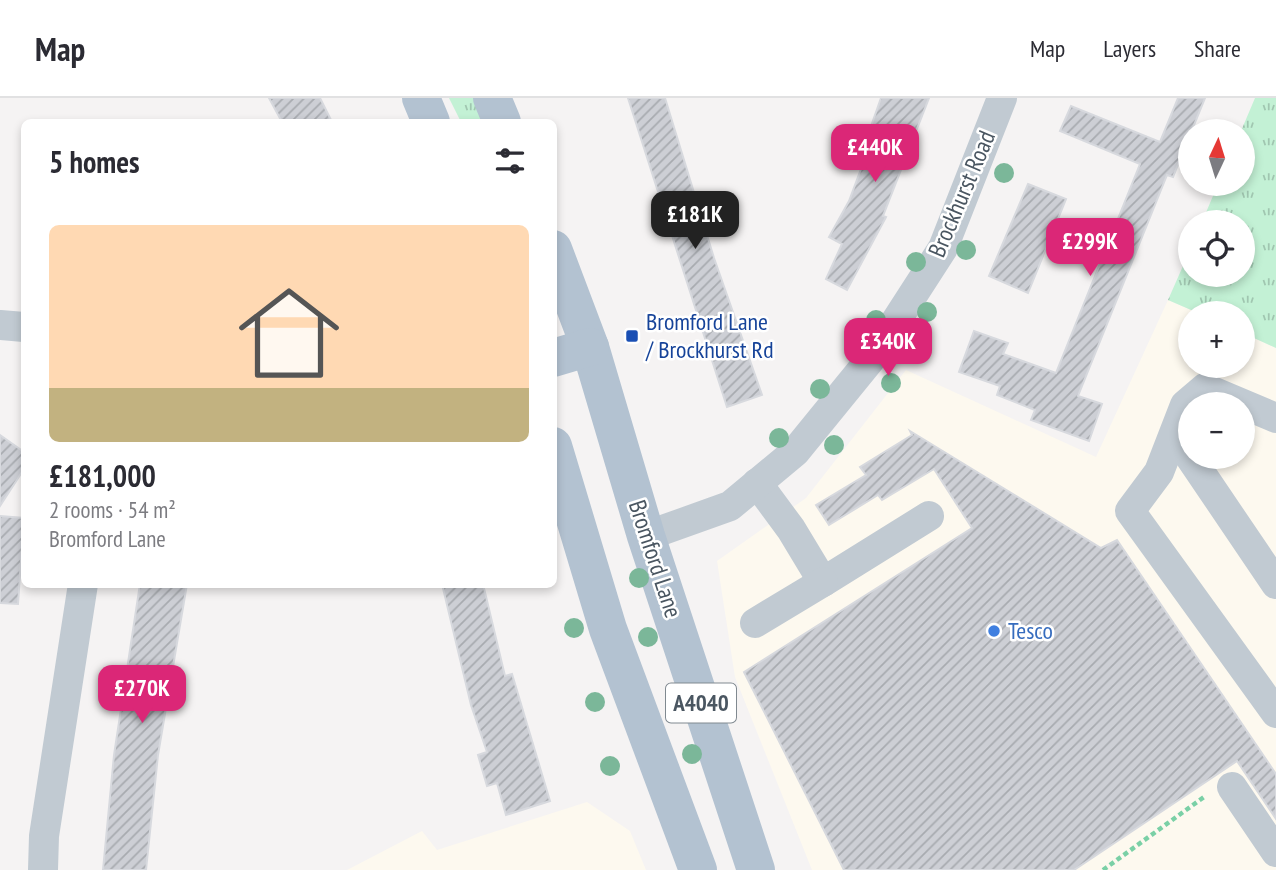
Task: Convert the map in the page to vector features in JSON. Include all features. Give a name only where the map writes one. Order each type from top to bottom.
[{"type":"main road","points":[[421,98],[430,119]]},
{"type":"main road","points":[[492,98],[501,119]]},
{"type":"main road","name":"Bromford Lane","points":[[557,259],[590,346],[646,536],[755,870]]},
{"type":"main road","points":[[557,357],[590,346]]},
{"type":"main road","name":"A4040","points":[[557,459],[608,629],[698,870]]},
{"type":"street","name":"Brockhurst Road","points":[[646,536],[730,506],[796,452],[874,355],[936,259],[1002,98]]},
{"type":"street","points":[[0,325],[21,327]]},
{"type":"street","points":[[1267,415],[1276,438]]},
{"type":"street","points":[[1178,455],[1159,472],[1130,511],[1276,713]]},
{"type":"street","points":[[1198,469],[1276,584]]},
{"type":"street","points":[[757,483],[791,529],[823,582]]},
{"type":"street","points":[[755,623],[929,516]]},
{"type":"street","points":[[43,870],[44,836],[82,588]]},
{"type":"street","points":[[1232,787],[1276,852]]},
{"type":"path","points":[[1103,870],[1228,779],[1232,787]]},
{"type":"shaded area","points":[[1168,300],[1178,304],[1178,378],[1255,378],[1255,338],[1276,348],[1276,870],[812,870],[735,677],[717,561],[806,498],[906,370],[1096,457]]},
{"type":"shaded area","points":[[587,802],[630,831],[646,870],[347,870],[422,831],[437,850]]},
{"type":"green space","points":[[449,98],[481,98],[490,119],[460,119]]},
{"type":"green space","points":[[1255,98],[1276,98],[1276,348],[1255,338],[1255,301],[1178,301],[1178,304],[1168,300],[1178,277],[1178,287],[1255,287],[1255,210],[1207,210],[1213,196],[1255,196],[1255,119],[1246,119]]},
{"type":"building","points":[[269,98],[320,98],[330,119],[280,119]]},
{"type":"building","points":[[628,98],[665,98],[714,258],[762,395],[727,407]]},
{"type":"building","points":[[881,98],[929,98],[883,216],[886,217],[847,290],[826,279],[842,244],[829,237],[849,201],[874,134],[869,132]]},
{"type":"building","points":[[1178,98],[1205,98],[1196,119],[1178,119],[1178,165],[1173,177],[1167,175],[1078,396],[1102,404],[1089,441],[1031,420],[1035,410],[997,395],[1000,386],[959,372],[974,331],[1008,343],[1003,354],[1056,373],[1140,164],[1060,131],[1071,106],[1160,142]]},
{"type":"building","points":[[1028,184],[1066,199],[1028,293],[989,276]]},
{"type":"building","name":"Tesco","points":[[910,431],[1101,548],[1117,540],[1276,774],[1276,819],[1237,761],[1074,870],[844,870],[744,672],[972,528],[934,469],[882,500],[878,495],[829,525],[816,505],[866,475],[860,467],[912,435]]},
{"type":"building","points":[[0,435],[21,450],[21,474],[0,506]]},
{"type":"building","points":[[0,516],[21,518],[18,604],[0,603]]},
{"type":"building","points":[[139,588],[186,588],[158,755],[146,870],[103,870],[114,755]]},
{"type":"building","points":[[443,588],[484,588],[505,676],[512,674],[550,801],[506,815],[497,783],[487,786],[478,755],[487,752],[471,705]]},
{"type":"place","name":"Bromford Lane / Brockhurst Rd","points":[[632,336]]},
{"type":"place","name":"Tesco","points":[[994,631]]}]
